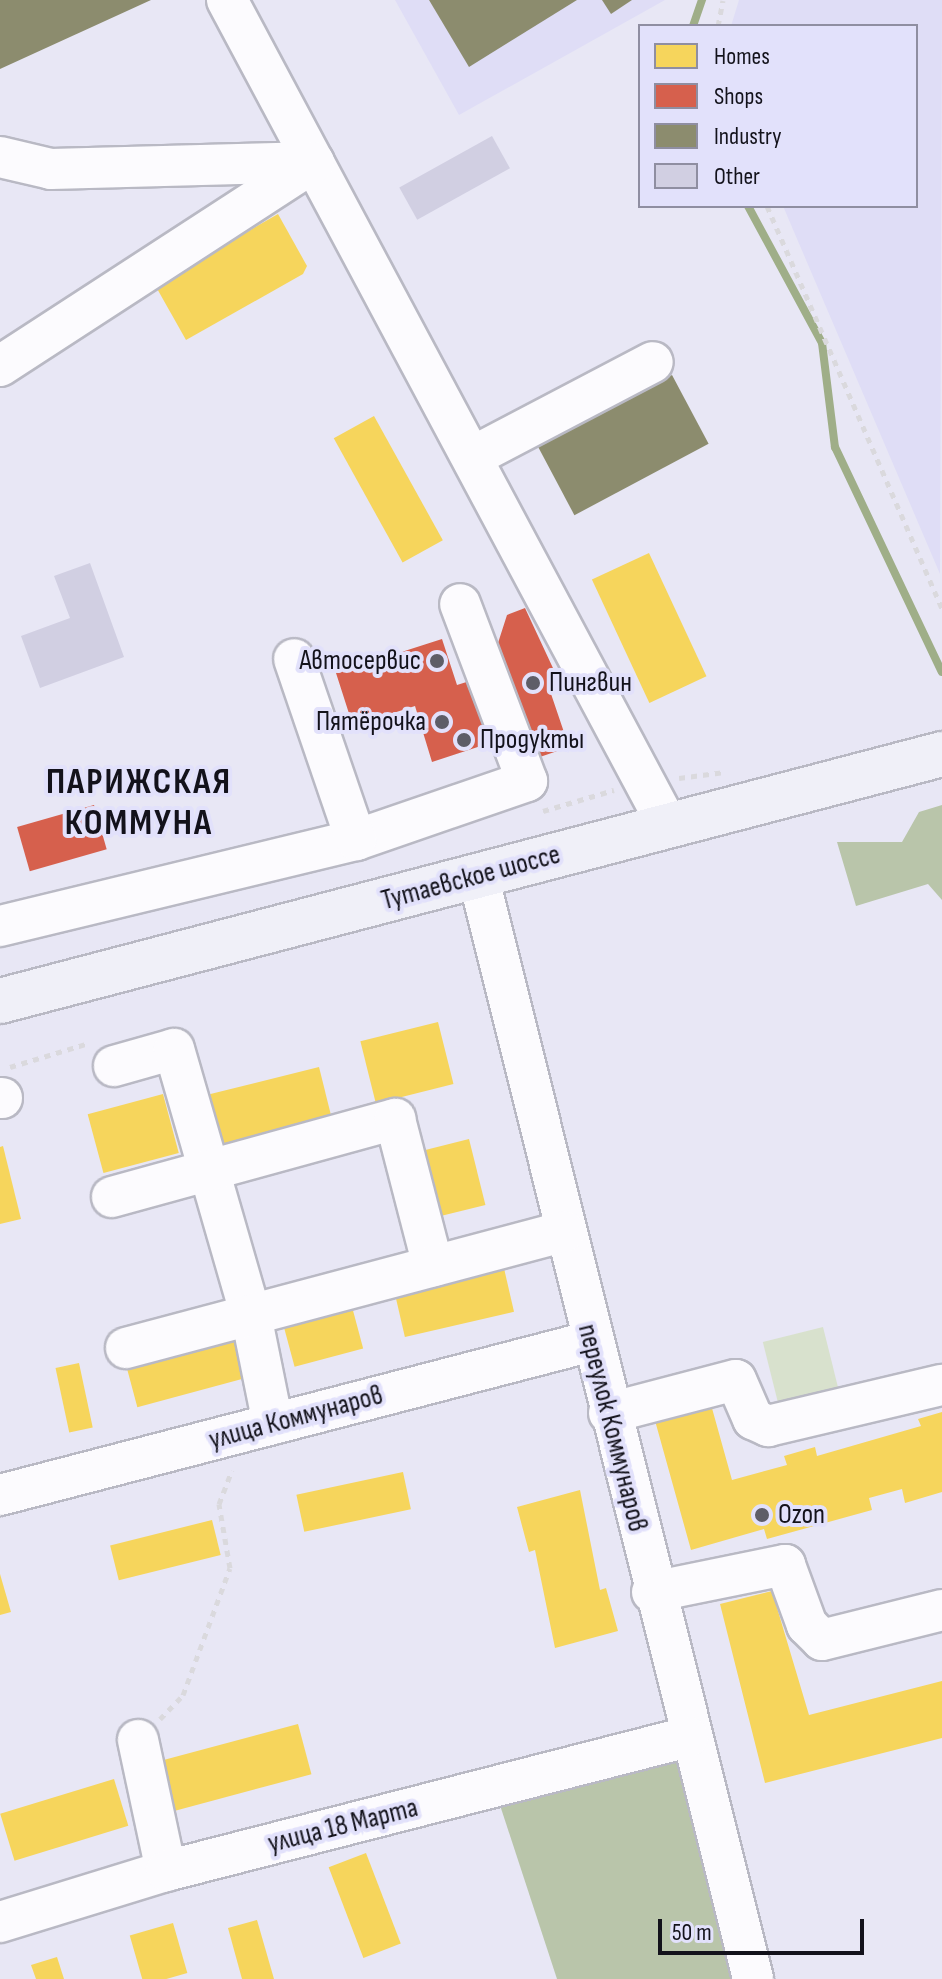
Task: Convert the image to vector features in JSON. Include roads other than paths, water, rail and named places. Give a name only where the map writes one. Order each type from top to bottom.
[{"type":"main road","name":"Тутаевское шоссе","points":[[0,1001],[942,754]]},
{"type":"street","points":[[227,0],[668,826]]},
{"type":"street","points":[[0,157],[51,169],[314,162]]},
{"type":"street","points":[[0,366],[314,162]]},
{"type":"street","points":[[472,457],[653,362]]},
{"type":"street","points":[[0,926],[356,840],[527,781],[460,604]]},
{"type":"street","points":[[294,659],[356,840]]},
{"type":"street","name":"переулок Коммунаров","points":[[478,875],[688,1737],[753,1979]]},
{"type":"street","points":[[114,1066],[174,1049],[251,1315],[260,1428]]},
{"type":"street","points":[[112,1197],[395,1119],[433,1266]]},
{"type":"street","points":[[126,1348],[565,1231]]},
{"type":"street","name":"улица Коммунаров","points":[[0,1495],[592,1341]]},
{"type":"street","points":[[609,1413],[736,1380],[753,1419],[768,1426],[942,1385]]},
{"type":"street","points":[[652,1592],[785,1565],[807,1625],[822,1640],[942,1610]]},
{"type":"street","name":"улица 18 Марта","points":[[0,1922],[166,1871],[688,1737]]},
{"type":"street","points":[[138,1740],[166,1871]]},
{"type":"waterway","points":[[694,24],[702,0]]},
{"type":"waterway","points":[[749,208],[822,343],[835,447],[942,672]]},
{"type":"place","name":"Автосервис","points":[[437,661]]},
{"type":"place","name":"Пингвин","points":[[533,683]]},
{"type":"place","name":"Пятёрочка","points":[[442,722]]},
{"type":"place","name":"Продукты","points":[[464,740]]},
{"type":"place","name":"Ozon","points":[[762,1515]]},
{"type":"district","name":"ПАРИЖСКАЯ КОММУНА","points":[[139,802]]}]
